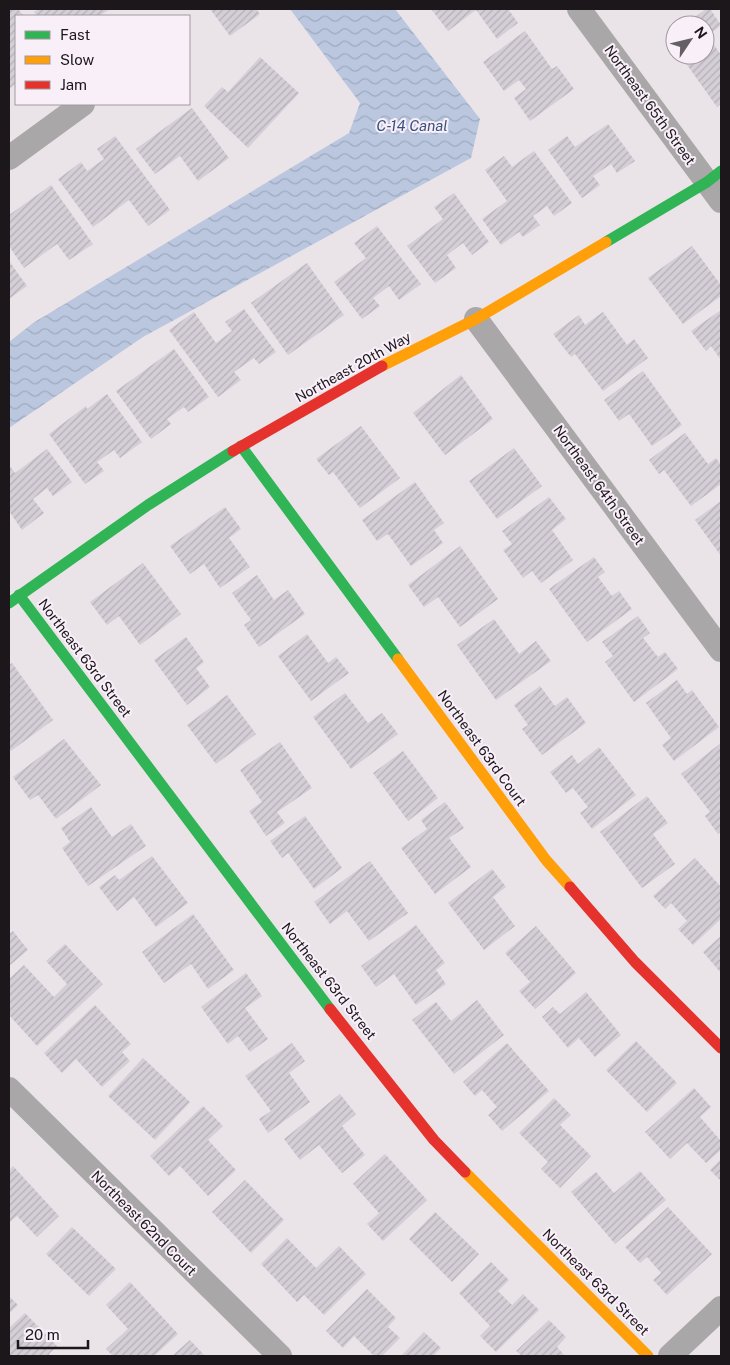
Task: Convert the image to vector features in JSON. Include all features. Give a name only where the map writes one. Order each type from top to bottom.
[{"type":"street","name":"Northeast 65th Street","points":[[579,9],[714,177],[721,201]]},
{"type":"street","points":[[9,158],[81,105]]},
{"type":"street","name":"Northeast 20th Way","points":[[9,603],[148,505],[241,446],[381,367],[476,319],[714,177]]},
{"type":"street","name":"Northeast 64th Street","points":[[476,319],[721,650]]},
{"type":"street","name":"Northeast 63rd Court","points":[[241,446],[546,860],[635,962],[721,1048]]},
{"type":"street","name":"Northeast 63rd Street","points":[[19,596],[312,986],[434,1140],[648,1356]]},
{"type":"street","name":"Northeast 62nd Court","points":[[9,1089],[280,1356]]},
{"type":"street","points":[[670,1356],[721,1308]]},
{"type":"water","name":"C-14 Canal","points":[[290,9],[395,9],[480,119],[471,158],[143,337],[9,428],[9,342],[33,323],[349,133],[360,103]]},
{"type":"building","points":[[9,9],[18,9],[23,15],[15,15],[15,84],[9,89]]},
{"type":"building","points":[[39,9],[110,9],[101,15],[36,15],[34,12]]},
{"type":"building","points":[[210,9],[256,9],[260,14],[230,36]]},
{"type":"building","points":[[431,9],[508,9],[518,23],[497,39],[476,10],[448,31]]},
{"type":"building","points":[[706,9],[710,9],[714,15],[698,15]]},
{"type":"building","points":[[715,16],[721,25],[715,30]]},
{"type":"building","points":[[525,31],[552,69],[557,66],[574,89],[530,121],[514,98],[526,89],[519,80],[504,91],[483,62]]},
{"type":"building","points":[[715,46],[721,55],[721,104],[717,107],[687,65],[715,65]]},
{"type":"building","points":[[260,57],[299,93],[248,148],[204,106],[222,87],[228,92]]},
{"type":"building","points":[[192,108],[229,158],[198,181],[180,156],[155,174],[136,149]]},
{"type":"building","points":[[608,124],[635,161],[617,173],[611,164],[593,176],[600,185],[582,198],[548,150],[567,136],[575,147]]},
{"type":"building","points":[[115,136],[170,210],[148,226],[129,200],[93,227],[58,179],[81,162],[87,171],[104,159],[97,149]]},
{"type":"building","points":[[534,151],[572,203],[554,216],[547,206],[533,216],[540,225],[523,237],[519,232],[501,245],[482,219],[507,201],[485,170],[504,156],[512,167]]},
{"type":"building","points":[[51,185],[93,244],[69,260],[57,244],[24,268],[9,246],[9,215]]},
{"type":"building","points":[[454,193],[489,242],[472,255],[463,243],[447,255],[456,268],[435,283],[407,246],[443,219],[434,207]]},
{"type":"building","points":[[377,226],[421,284],[399,300],[389,286],[373,298],[380,306],[362,319],[334,282],[366,258],[354,243]]},
{"type":"building","points":[[692,246],[721,285],[721,296],[683,324],[648,278]]},
{"type":"building","points":[[9,261],[27,286],[9,299]]},
{"type":"building","points":[[307,263],[344,315],[288,355],[251,303]]},
{"type":"building","points":[[244,309],[276,352],[259,364],[254,358],[234,372],[241,380],[218,397],[169,330],[194,312],[216,343],[232,331],[225,322]]},
{"type":"building","points":[[721,310],[721,360],[711,346],[706,351],[691,331]]},
{"type":"building","points":[[603,312],[627,345],[634,339],[648,358],[603,391],[575,354],[571,357],[553,334],[579,315],[585,325]]},
{"type":"building","points":[[174,349],[209,397],[188,412],[184,407],[167,419],[171,424],[151,439],[116,391]]},
{"type":"building","points":[[643,371],[682,425],[652,446],[629,414],[619,421],[604,400]]},
{"type":"building","points":[[461,375],[493,419],[445,455],[413,413]]},
{"type":"building","points":[[107,394],[142,442],[120,458],[114,450],[97,462],[104,471],[85,484],[49,434],[86,406],[87,409]]},
{"type":"building","points":[[361,426],[400,478],[360,508],[333,472],[329,475],[316,459]]},
{"type":"building","points":[[685,433],[708,464],[716,458],[721,465],[721,484],[691,506],[664,470],[659,474],[649,460]]},
{"type":"building","points":[[514,448],[542,486],[497,519],[469,481]]},
{"type":"building","points":[[47,449],[72,482],[53,496],[47,488],[33,499],[44,513],[22,530],[9,511],[9,465],[15,473]]},
{"type":"building","points":[[415,482],[444,523],[434,530],[443,543],[411,566],[388,534],[377,541],[362,520]]},
{"type":"building","points":[[549,497],[566,519],[552,530],[573,560],[541,583],[532,571],[523,578],[503,550],[512,544],[502,531]]},
{"type":"building","points":[[721,501],[721,556],[695,520]]},
{"type":"building","points":[[225,507],[241,529],[229,538],[250,567],[220,588],[204,564],[190,574],[170,546]]},
{"type":"building","points":[[460,546],[498,599],[460,627],[438,597],[424,607],[408,585]]},
{"type":"building","points":[[594,557],[605,572],[598,577],[612,596],[619,591],[632,609],[587,642],[549,589]]},
{"type":"building","points":[[143,563],[181,614],[140,645],[119,616],[107,625],[90,602]]},
{"type":"building","points":[[257,575],[274,600],[288,590],[305,614],[259,647],[244,625],[251,620],[232,593]]},
{"type":"building","points":[[638,616],[650,633],[643,638],[658,657],[665,652],[678,669],[634,702],[605,662],[613,656],[602,642]]},
{"type":"building","points":[[494,619],[519,654],[536,641],[551,661],[496,700],[457,645]]},
{"type":"building","points":[[307,634],[328,663],[336,657],[349,673],[311,701],[278,656]]},
{"type":"building","points":[[186,637],[204,662],[196,668],[210,687],[187,705],[154,660]]},
{"type":"building","points":[[12,663],[53,720],[11,751],[9,748],[9,665]]},
{"type":"building","points":[[677,680],[687,694],[692,690],[719,727],[674,761],[662,745],[671,738],[646,703]]},
{"type":"building","points":[[540,686],[555,706],[567,697],[586,723],[542,755],[522,729],[528,725],[514,705]]},
{"type":"building","points":[[345,693],[368,723],[382,713],[398,734],[351,769],[313,717]]},
{"type":"building","points":[[227,695],[256,734],[216,764],[187,725]]},
{"type":"building","points":[[64,739],[101,785],[56,819],[38,795],[30,800],[13,777]]},
{"type":"building","points":[[280,742],[312,788],[277,812],[285,823],[266,836],[249,811],[262,802],[240,770]]},
{"type":"building","points":[[721,743],[721,831],[718,834],[705,816],[710,812],[681,774]]},
{"type":"building","points":[[599,747],[636,795],[592,829],[580,813],[588,807],[573,788],[566,793],[550,772],[572,755],[578,764]]},
{"type":"building","points":[[403,751],[438,798],[408,821],[373,773]]},
{"type":"building","points":[[647,796],[668,823],[653,834],[675,864],[642,888],[600,832]]},
{"type":"building","points":[[445,802],[464,828],[449,838],[471,867],[435,894],[401,848],[427,829],[421,820]]},
{"type":"building","points":[[91,807],[112,837],[131,824],[146,846],[88,886],[62,848],[70,842],[61,828]]},
{"type":"building","points":[[305,816],[342,868],[314,889],[288,853],[282,858],[270,841]]},
{"type":"building","points":[[152,856],[188,903],[156,927],[134,897],[117,911],[99,887],[115,875],[119,880]]},
{"type":"building","points":[[695,858],[721,887],[721,919],[693,945],[678,929],[687,921],[671,903],[665,909],[653,896]]},
{"type":"building","points":[[370,861],[408,913],[369,941],[347,911],[330,924],[314,902]]},
{"type":"building","points":[[492,869],[506,887],[493,897],[515,926],[484,950],[448,903]]},
{"type":"building","points":[[193,914],[234,970],[208,989],[191,964],[164,983],[142,952]]},
{"type":"building","points":[[416,925],[445,963],[436,970],[446,984],[416,1005],[394,974],[376,987],[361,966]]},
{"type":"building","points":[[536,926],[576,973],[535,1009],[519,991],[530,982],[505,953]]},
{"type":"building","points":[[13,931],[28,950],[9,966],[9,934]]},
{"type":"building","points":[[721,936],[721,973],[703,952]]},
{"type":"building","points":[[65,944],[103,984],[37,1046],[9,1015],[9,979],[24,965],[54,997],[67,984],[46,961]]},
{"type":"building","points":[[246,973],[262,996],[245,1008],[268,1039],[250,1052],[238,1036],[228,1044],[201,1007]]},
{"type":"building","points":[[586,992],[621,1035],[595,1057],[579,1038],[568,1048],[542,1017],[553,1007],[560,1014]]},
{"type":"building","points":[[477,1000],[504,1035],[454,1074],[412,1020],[436,1002],[451,1021]]},
{"type":"building","points":[[95,1005],[131,1044],[122,1052],[130,1061],[102,1087],[76,1059],[62,1073],[44,1053]]},
{"type":"building","points":[[636,1041],[677,1083],[647,1112],[606,1070]]},
{"type":"building","points":[[292,1043],[305,1061],[289,1073],[310,1102],[268,1133],[259,1119],[271,1111],[245,1076]]},
{"type":"building","points":[[507,1043],[549,1091],[502,1131],[488,1115],[497,1107],[482,1090],[475,1096],[463,1082]]},
{"type":"building","points":[[143,1058],[190,1102],[155,1140],[108,1096]]},
{"type":"building","points":[[694,1088],[711,1107],[700,1117],[721,1141],[721,1150],[706,1163],[687,1143],[670,1159],[645,1132]]},
{"type":"building","points":[[340,1094],[356,1114],[342,1126],[365,1155],[342,1173],[319,1145],[300,1160],[284,1139]]},
{"type":"building","points":[[554,1098],[571,1115],[560,1125],[591,1156],[560,1188],[541,1169],[548,1162],[519,1133]]},
{"type":"building","points":[[203,1106],[223,1126],[208,1140],[236,1170],[208,1196],[180,1166],[169,1176],[150,1156]]},
{"type":"building","points":[[385,1154],[427,1200],[383,1241],[367,1224],[379,1213],[353,1184]]},
{"type":"building","points":[[721,1159],[721,1181],[710,1170]]},
{"type":"building","points":[[13,1166],[59,1216],[37,1237],[17,1216],[9,1223],[9,1171]]},
{"type":"building","points":[[640,1171],[666,1200],[615,1244],[571,1192],[596,1172],[614,1193]]},
{"type":"building","points":[[245,1180],[284,1220],[251,1253],[212,1212]]},
{"type":"building","points":[[668,1207],[712,1254],[667,1295],[653,1280],[661,1273],[647,1257],[640,1263],[625,1247]]},
{"type":"building","points":[[435,1212],[479,1254],[452,1282],[409,1239]]},
{"type":"building","points":[[72,1227],[116,1269],[89,1296],[46,1254]]},
{"type":"building","points":[[287,1238],[316,1268],[339,1246],[366,1274],[324,1315],[304,1295],[297,1302],[261,1264]]},
{"type":"building","points":[[491,1262],[509,1280],[498,1291],[512,1305],[523,1294],[539,1310],[496,1352],[480,1336],[490,1326],[459,1293]]},
{"type":"building","points":[[130,1282],[178,1334],[154,1356],[113,1356],[106,1349],[128,1329],[106,1305]]},
{"type":"building","points":[[367,1289],[396,1318],[388,1327],[400,1338],[382,1356],[374,1356],[354,1336],[343,1348],[326,1331]]},
{"type":"building","points":[[9,1296],[18,1305],[9,1314]]},
{"type":"building","points":[[25,1313],[57,1346],[49,1354],[51,1356],[9,1356],[9,1328]]},
{"type":"building","points":[[549,1320],[566,1337],[557,1347],[565,1356],[522,1356],[516,1351]]},
{"type":"building","points":[[424,1332],[441,1348],[433,1356],[401,1356]]},
{"type":"building","points":[[190,1340],[205,1356],[172,1356]]},
{"type":"traffic: fast","points":[[606,242],[707,182],[721,171]]},
{"type":"traffic: fast","points":[[241,446],[398,659]]},
{"type":"traffic: fast","points":[[9,603],[148,505],[233,451]]},
{"type":"traffic: fast","points":[[19,595],[330,1009]]},
{"type":"traffic: slow","points":[[382,366],[476,319],[606,242]]},
{"type":"traffic: slow","points":[[398,659],[546,860],[570,887]]},
{"type":"traffic: slow","points":[[465,1172],[648,1356]]},
{"type":"traffic: jam","points":[[233,451],[382,366]]},
{"type":"traffic: jam","points":[[570,887],[635,962],[721,1048]]},
{"type":"traffic: jam","points":[[330,1009],[434,1140],[465,1172]]}]
